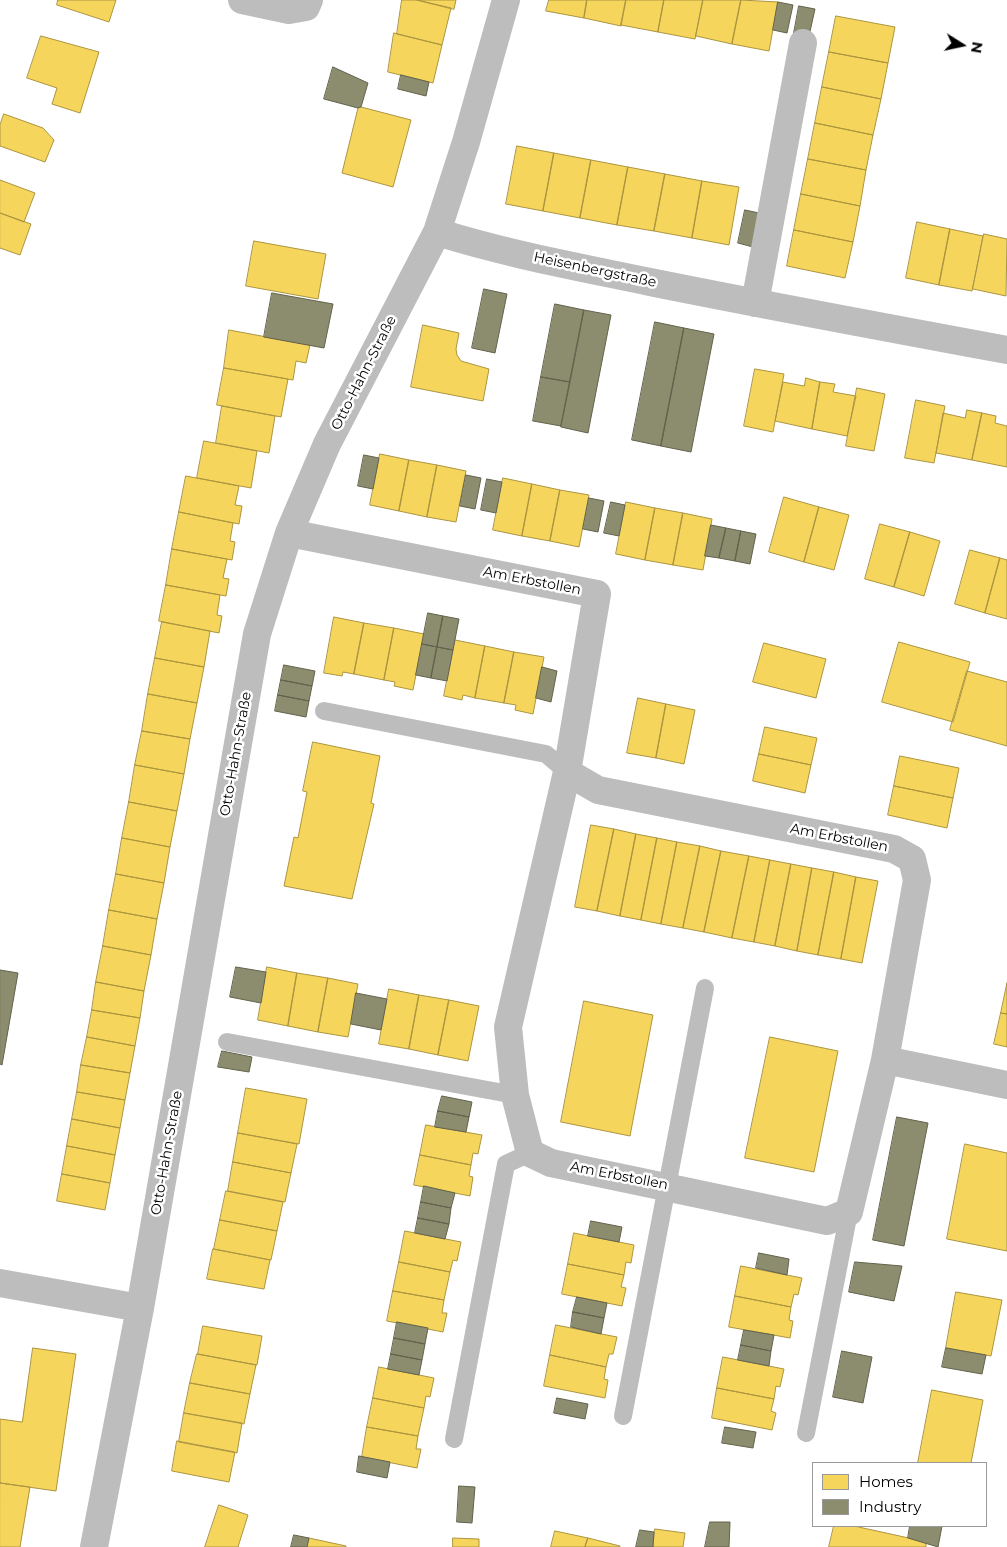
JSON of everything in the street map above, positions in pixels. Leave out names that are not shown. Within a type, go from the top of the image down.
[{"type":"street","points":[[242,0],[289,10],[306,7],[309,0]]},
{"type":"street","name":"Otto-Hahn-Straße","points":[[94,1547],[140,1308],[257,634],[289,533],[328,444],[437,232],[466,142],[506,0]]},
{"type":"street","points":[[755,303],[803,43]]},
{"type":"street","name":"Heisenbergstraße","points":[[437,232],[479,245],[530,257],[755,303],[1007,350]]},
{"type":"street","name":"Am Erbstollen","points":[[289,533],[597,594],[567,772],[508,1028],[515,1095],[530,1153],[551,1163],[668,1186],[827,1221],[849,1212],[885,1060],[917,880],[912,859],[894,849],[598,790],[567,772]]},
{"type":"street","points":[[885,1060],[1007,1085]]},
{"type":"street","points":[[0,1283],[140,1308]]},
{"type":"lane","name":"Am Erbstollen","points":[[324,711],[546,754],[567,772]]},
{"type":"lane","points":[[623,1416],[705,988]]},
{"type":"lane","points":[[227,1042],[515,1095]]},
{"type":"lane","points":[[454,1439],[506,1164],[530,1153]]},
{"type":"lane","points":[[806,1433],[849,1212]]},
{"type":"building: Homes","points":[[58,0],[116,0],[109,22],[57,5]]},
{"type":"building: Homes","points":[[402,0],[417,0],[451,8],[442,45],[397,34]]},
{"type":"building: Homes","points":[[417,0],[456,0],[454,9]]},
{"type":"building: Homes","points":[[549,0],[587,0],[584,18],[546,11]]},
{"type":"building: Homes","points":[[587,0],[626,0],[621,26],[584,18]]},
{"type":"building: Homes","points":[[626,0],[664,0],[658,32],[621,25]]},
{"type":"building: Homes","points":[[664,0],[703,0],[695,39],[658,32]]},
{"type":"building: Homes","points":[[703,0],[741,0],[732,44],[696,36]]},
{"type":"building: Homes","points":[[741,0],[778,2],[769,51],[732,44]]},
{"type":"building: Homes","points":[[836,16],[895,27],[888,63],[829,52]]},
{"type":"building: Homes","points":[[394,33],[442,45],[433,83],[388,72]]},
{"type":"building: Homes","points":[[41,36],[99,52],[80,113],[52,104],[57,88],[27,78]]},
{"type":"building: Homes","points":[[829,52],[888,63],[881,99],[822,87]]},
{"type":"building: Homes","points":[[822,87],[881,99],[873,135],[815,123]]},
{"type":"building: Homes","points":[[361,107],[411,120],[393,187],[342,173],[358,108]]},
{"type":"building: Homes","points":[[4,114],[43,128],[54,140],[45,162],[0,146],[0,125]]},
{"type":"building: Homes","points":[[815,123],[873,135],[866,170],[808,159]]},
{"type":"building: Homes","points":[[517,146],[554,153],[543,211],[506,204]]},
{"type":"building: Homes","points":[[554,153],[591,160],[580,218],[543,211]]},
{"type":"building: Homes","points":[[808,159],[866,170],[860,206],[801,194]]},
{"type":"building: Homes","points":[[591,160],[628,167],[617,225],[580,218]]},
{"type":"building: Homes","points":[[628,167],[665,174],[654,231],[617,225]]},
{"type":"building: Homes","points":[[665,174],[702,181],[692,238],[654,231]]},
{"type":"building: Homes","points":[[0,180],[35,193],[24,222],[0,213]]},
{"type":"building: Homes","points":[[702,181],[739,187],[729,245],[692,238]]},
{"type":"building: Homes","points":[[801,194],[860,206],[853,242],[794,230]]},
{"type":"building: Homes","points":[[0,213],[31,224],[20,255],[0,248]]},
{"type":"building: Homes","points":[[917,222],[950,229],[939,285],[906,278]]},
{"type":"building: Homes","points":[[950,229],[983,236],[972,291],[939,285]]},
{"type":"building: Homes","points":[[794,230],[853,242],[845,278],[787,266]]},
{"type":"building: Homes","points":[[984,234],[1007,239],[1006,296],[973,289]]},
{"type":"building: Homes","points":[[254,241],[326,254],[318,299],[246,286]]},
{"type":"building: Homes","points":[[423,325],[459,333],[456,349],[461,361],[489,369],[483,401],[411,387]]},
{"type":"building: Homes","points":[[229,330],[310,345],[306,363],[296,361],[293,380],[224,368]]},
{"type":"building: Homes","points":[[224,368],[288,379],[281,417],[217,405]]},
{"type":"building: Homes","points":[[755,369],[784,374],[773,432],[744,426]]},
{"type":"building: Homes","points":[[806,378],[820,382],[812,429],[775,421],[783,382],[804,386]]},
{"type":"building: Homes","points":[[820,382],[835,384],[833,392],[856,396],[847,436],[812,429]]},
{"type":"building: Homes","points":[[857,388],[885,394],[874,451],[846,446]]},
{"type":"building: Homes","points":[[916,400],[945,406],[934,463],[905,458]]},
{"type":"building: Homes","points":[[222,406],[275,416],[269,453],[216,443]]},
{"type":"building: Homes","points":[[967,410],[982,413],[972,460],[936,453],[943,413],[965,418]]},
{"type":"building: Homes","points":[[982,413],[996,416],[995,423],[1007,426],[1007,467],[972,460]]},
{"type":"building: Homes","points":[[204,441],[257,451],[251,488],[197,478]]},
{"type":"building: Homes","points":[[380,454],[409,460],[399,511],[370,505]]},
{"type":"building: Homes","points":[[409,460],[437,465],[427,517],[399,511]]},
{"type":"building: Homes","points":[[437,465],[466,471],[456,522],[427,517]]},
{"type":"building: Homes","points":[[186,476],[239,486],[235,505],[242,506],[239,524],[179,512]]},
{"type":"building: Homes","points":[[503,478],[532,484],[522,536],[493,530]]},
{"type":"building: Homes","points":[[532,484],[560,490],[550,541],[522,536]]},
{"type":"building: Homes","points":[[560,490],[589,495],[579,547],[550,541]]},
{"type":"building: Homes","points":[[784,497],[819,507],[804,562],[769,552]]},
{"type":"building: Homes","points":[[626,502],[655,508],[645,560],[616,554]]},
{"type":"building: Homes","points":[[819,507],[849,515],[834,570],[804,562]]},
{"type":"building: Homes","points":[[655,508],[683,513],[673,565],[645,560]]},
{"type":"building: Homes","points":[[179,512],[233,523],[230,541],[235,542],[232,560],[172,549]]},
{"type":"building: Homes","points":[[683,513],[712,519],[703,570],[673,565]]},
{"type":"building: Homes","points":[[880,524],[910,532],[894,587],[865,579]]},
{"type":"building: Homes","points":[[910,532],[940,541],[924,596],[894,587]]},
{"type":"building: Homes","points":[[172,549],[227,559],[223,578],[229,579],[226,596],[166,585]]},
{"type":"building: Homes","points":[[970,550],[1000,558],[985,613],[955,604]]},
{"type":"building: Homes","points":[[1000,558],[1007,560],[1007,619],[985,613]]},
{"type":"building: Homes","points":[[166,585],[220,595],[217,615],[222,616],[219,633],[159,621]]},
{"type":"building: Homes","points":[[334,617],[364,623],[354,674],[343,672],[342,676],[324,673]]},
{"type":"building: Homes","points":[[162,622],[210,631],[204,667],[155,658]]},
{"type":"building: Homes","points":[[364,623],[394,628],[384,680],[354,674]]},
{"type":"building: Homes","points":[[394,628],[424,634],[413,690],[394,686],[395,682],[384,680]]},
{"type":"building: Homes","points":[[455,640],[485,646],[475,698],[463,695],[462,700],[444,696]]},
{"type":"building: Homes","points":[[899,642],[970,662],[953,722],[882,702]]},
{"type":"building: Homes","points":[[764,643],[826,659],[816,698],[753,682]]},
{"type":"building: Homes","points":[[485,646],[514,652],[504,703],[475,698]]},
{"type":"building: Homes","points":[[514,652],[544,657],[533,714],[515,710],[516,705],[504,703]]},
{"type":"building: Homes","points":[[155,658],[204,667],[197,703],[148,694]]},
{"type":"building: Homes","points":[[967,671],[1007,682],[1007,746],[950,730]]},
{"type":"building: Homes","points":[[148,694],[197,703],[190,739],[142,731]]},
{"type":"building: Homes","points":[[638,698],[666,704],[656,758],[627,753]]},
{"type":"building: Homes","points":[[666,704],[695,710],[684,764],[656,758]]},
{"type":"building: Homes","points":[[765,727],[817,738],[811,765],[759,754]]},
{"type":"building: Homes","points":[[142,731],[190,739],[184,774],[135,765]]},
{"type":"building: Homes","points":[[313,742],[380,756],[371,803],[374,804],[352,899],[284,886],[294,837],[298,838],[307,792],[303,791]]},
{"type":"building: Homes","points":[[759,754],[811,765],[805,793],[753,781]]},
{"type":"building: Homes","points":[[900,756],[959,768],[953,798],[894,786]]},
{"type":"building: Homes","points":[[135,765],[184,774],[177,811],[129,802]]},
{"type":"building: Homes","points":[[894,786],[953,798],[947,828],[888,815]]},
{"type":"building: Homes","points":[[129,802],[177,811],[170,847],[122,838]]},
{"type":"building: Homes","points":[[591,825],[614,829],[597,911],[575,907]]},
{"type":"building: Homes","points":[[614,829],[636,834],[620,916],[597,911]]},
{"type":"building: Homes","points":[[636,834],[657,838],[641,920],[620,916]]},
{"type":"building: Homes","points":[[122,838],[170,847],[164,883],[116,874]]},
{"type":"building: Homes","points":[[657,838],[677,842],[661,924],[641,920]]},
{"type":"building: Homes","points":[[677,842],[700,846],[683,928],[661,924]]},
{"type":"building: Homes","points":[[700,846],[721,851],[704,932],[683,928]]},
{"type":"building: Homes","points":[[721,851],[749,856],[732,938],[704,932]]},
{"type":"building: Homes","points":[[749,856],[770,860],[754,942],[732,938]]},
{"type":"building: Homes","points":[[770,860],[791,864],[775,946],[754,942]]},
{"type":"building: Homes","points":[[791,864],[812,868],[797,951],[775,946]]},
{"type":"building: Homes","points":[[812,868],[834,872],[818,955],[797,951]]},
{"type":"building: Homes","points":[[834,872],[856,877],[841,959],[818,955]]},
{"type":"building: Homes","points":[[116,874],[164,883],[157,919],[109,910]]},
{"type":"building: Homes","points":[[856,877],[878,881],[862,963],[841,959]]},
{"type":"building: Homes","points":[[109,910],[157,919],[151,955],[103,946]]},
{"type":"building: Homes","points":[[103,946],[151,955],[144,991],[96,982]]},
{"type":"building: Homes","points":[[267,967],[297,973],[288,1026],[258,1020]]},
{"type":"building: Homes","points":[[297,973],[328,978],[318,1032],[288,1026]]},
{"type":"building: Homes","points":[[328,978],[358,984],[348,1037],[318,1032]]},
{"type":"building: Homes","points":[[96,982],[144,991],[140,1018],[92,1010]]},
{"type":"building: Homes","points":[[1007,983],[1007,1014],[1001,1013]]},
{"type":"building: Homes","points":[[389,989],[419,995],[409,1049],[379,1044]]},
{"type":"building: Homes","points":[[419,995],[449,1000],[438,1055],[409,1049]]},
{"type":"building: Homes","points":[[449,1000],[479,1006],[468,1061],[438,1055]]},
{"type":"building: Homes","points":[[584,1001],[653,1015],[630,1136],[561,1122]]},
{"type":"building: Homes","points":[[92,1010],[140,1018],[135,1046],[87,1037]]},
{"type":"building: Homes","points":[[1001,1013],[1007,1014],[1007,1047],[994,1044]]},
{"type":"building: Homes","points":[[87,1037],[135,1046],[130,1073],[81,1065]]},
{"type":"building: Homes","points":[[770,1037],[838,1051],[814,1172],[745,1158]]},
{"type":"building: Homes","points":[[81,1065],[130,1073],[125,1100],[77,1092]]},
{"type":"building: Homes","points":[[246,1088],[307,1099],[299,1144],[238,1133]]},
{"type":"building: Homes","points":[[77,1092],[125,1100],[120,1128],[72,1119]]},
{"type":"building: Homes","points":[[72,1119],[120,1128],[115,1155],[67,1146]]},
{"type":"building: Homes","points":[[426,1125],[482,1135],[478,1154],[473,1153],[471,1165],[420,1155]]},
{"type":"building: Homes","points":[[238,1133],[297,1144],[291,1173],[233,1162]]},
{"type":"building: Homes","points":[[965,1144],[1007,1153],[1007,1251],[947,1239]]},
{"type":"building: Homes","points":[[67,1146],[115,1155],[110,1183],[62,1174]]},
{"type":"building: Homes","points":[[420,1155],[471,1165],[469,1176],[473,1177],[470,1196],[414,1185]]},
{"type":"building: Homes","points":[[233,1162],[291,1173],[285,1202],[228,1191]]},
{"type":"building: Homes","points":[[62,1174],[110,1183],[105,1210],[57,1201]]},
{"type":"building: Homes","points":[[226,1191],[283,1202],[277,1231],[220,1220]]},
{"type":"building: Homes","points":[[220,1220],[277,1231],[271,1260],[214,1249]]},
{"type":"building: Homes","points":[[405,1231],[461,1242],[457,1261],[453,1260],[450,1272],[399,1262]]},
{"type":"building: Homes","points":[[574,1233],[634,1245],[631,1263],[626,1262],[624,1275],[568,1264]]},
{"type":"building: Homes","points":[[213,1249],[270,1260],[264,1289],[207,1279]]},
{"type":"building: Homes","points":[[399,1262],[450,1272],[444,1300],[393,1291]]},
{"type":"building: Homes","points":[[568,1264],[624,1275],[621,1287],[626,1288],[622,1306],[562,1294]]},
{"type":"building: Homes","points":[[741,1266],[802,1278],[798,1295],[794,1294],[791,1307],[735,1296]]},
{"type":"building: Homes","points":[[393,1291],[444,1300],[442,1313],[447,1313],[443,1332],[387,1321]]},
{"type":"building: Homes","points":[[956,1292],[1002,1300],[991,1356],[946,1348]]},
{"type":"building: Homes","points":[[735,1296],[791,1307],[789,1320],[793,1321],[790,1338],[729,1327]]},
{"type":"building: Homes","points":[[556,1325],[617,1337],[613,1354],[609,1354],[606,1367],[550,1355]]},
{"type":"building: Homes","points":[[203,1326],[262,1336],[257,1365],[198,1354]]},
{"type":"building: Homes","points":[[33,1348],[76,1354],[56,1491],[0,1483],[0,1419],[22,1422]]},
{"type":"building: Homes","points":[[197,1354],[256,1365],[250,1394],[190,1383]]},
{"type":"building: Homes","points":[[550,1355],[606,1367],[604,1379],[608,1380],[605,1398],[544,1386]]},
{"type":"building: Homes","points":[[723,1357],[784,1369],[780,1387],[776,1386],[774,1399],[717,1388]]},
{"type":"building: Homes","points":[[379,1367],[434,1378],[430,1397],[426,1396],[424,1408],[373,1398]]},
{"type":"building: Homes","points":[[190,1383],[250,1394],[244,1424],[184,1413]]},
{"type":"building: Homes","points":[[717,1388],[774,1399],[771,1411],[776,1413],[772,1430],[712,1418]]},
{"type":"building: Homes","points":[[932,1390],[983,1400],[971,1462],[918,1462]]},
{"type":"building: Homes","points":[[373,1398],[424,1408],[418,1436],[367,1427]]},
{"type":"building: Homes","points":[[184,1413],[242,1423],[237,1453],[179,1442]]},
{"type":"building: Homes","points":[[367,1427],[418,1436],[416,1449],[421,1449],[417,1468],[362,1457]]},
{"type":"building: Homes","points":[[177,1441],[235,1452],[229,1482],[172,1471]]},
{"type":"building: Homes","points":[[0,1483],[30,1487],[20,1547],[0,1547]]},
{"type":"building: Homes","points":[[219,1505],[248,1515],[238,1547],[205,1547]]},
{"type":"building: Homes","points":[[834,1527],[859,1527],[927,1542],[926,1547],[829,1547]]},
{"type":"building: Homes","points":[[655,1529],[685,1533],[683,1547],[653,1547]]},
{"type":"building: Homes","points":[[555,1531],[588,1538],[585,1547],[551,1547]]},
{"type":"building: Homes","points":[[309,1538],[346,1546],[346,1547],[307,1547]]},
{"type":"building: Homes","points":[[453,1538],[479,1539],[479,1547],[453,1547]]},
{"type":"building: Homes","points":[[588,1538],[620,1546],[620,1547],[585,1547]]},
{"type":"building: Industry","points":[[778,2],[793,5],[787,33],[773,30]]},
{"type":"building: Industry","points":[[799,6],[815,9],[809,36],[794,33]]},
{"type":"building: Industry","points":[[333,67],[368,83],[361,107],[358,108],[324,99]]},
{"type":"building: Industry","points":[[401,75],[429,82],[426,96],[398,89]]},
{"type":"building: Industry","points":[[745,210],[759,213],[753,247],[738,243]]},
{"type":"building: Industry","points":[[484,289],[507,294],[495,353],[472,348]]},
{"type":"building: Industry","points":[[272,293],[333,304],[324,348],[264,337]]},
{"type":"building: Industry","points":[[555,304],[584,310],[570,382],[541,377]]},
{"type":"building: Industry","points":[[584,310],[611,315],[588,433],[561,427]]},
{"type":"building: Industry","points":[[655,322],[684,328],[661,446],[632,440]]},
{"type":"building: Industry","points":[[684,328],[714,334],[691,452],[661,446]]},
{"type":"building: Industry","points":[[541,377],[570,382],[561,426],[533,421]]},
{"type":"building: Industry","points":[[364,455],[379,458],[373,489],[358,486]]},
{"type":"building: Industry","points":[[466,475],[481,478],[475,509],[460,506]]},
{"type":"building: Industry","points":[[487,479],[502,482],[496,513],[481,510]]},
{"type":"building: Industry","points":[[589,498],[604,501],[598,532],[583,529]]},
{"type":"building: Industry","points":[[611,502],[625,505],[619,536],[604,533]]},
{"type":"building: Industry","points":[[711,525],[726,528],[719,558],[705,556]]},
{"type":"building: Industry","points":[[726,528],[741,531],[735,561],[719,558]]},
{"type":"building: Industry","points":[[741,531],[756,534],[750,564],[735,561]]},
{"type":"building: Industry","points":[[428,613],[443,616],[437,647],[422,644]]},
{"type":"building: Industry","points":[[443,616],[459,619],[453,650],[437,647]]},
{"type":"building: Industry","points":[[422,644],[437,647],[431,678],[416,675]]},
{"type":"building: Industry","points":[[437,647],[453,650],[447,681],[431,678]]},
{"type":"building: Industry","points":[[284,665],[315,671],[312,686],[281,680]]},
{"type":"building: Industry","points":[[542,667],[557,671],[551,702],[536,698]]},
{"type":"building: Industry","points":[[281,680],[312,686],[309,701],[278,695]]},
{"type":"building: Industry","points":[[278,695],[309,701],[306,717],[275,711]]},
{"type":"building: Industry","points":[[236,967],[266,972],[261,1003],[230,997]]},
{"type":"building: Industry","points":[[0,970],[18,973],[2,1065],[0,1064]]},
{"type":"building: Industry","points":[[356,993],[387,999],[381,1030],[351,1024]]},
{"type":"building: Industry","points":[[222,1051],[252,1057],[249,1072],[218,1067]]},
{"type":"building: Industry","points":[[442,1096],[472,1102],[469,1117],[438,1111]]},
{"type":"building: Industry","points":[[438,1111],[469,1117],[466,1132],[435,1127]]},
{"type":"building: Industry","points":[[897,1117],[928,1123],[904,1246],[873,1240]]},
{"type":"building: Industry","points":[[424,1186],[455,1193],[451,1208],[421,1202]]},
{"type":"building: Industry","points":[[421,1202],[451,1208],[449,1224],[418,1218]]},
{"type":"building: Industry","points":[[418,1218],[449,1224],[445,1239],[415,1233]]},
{"type":"building: Industry","points":[[591,1221],[622,1227],[619,1242],[588,1236]]},
{"type":"building: Industry","points":[[759,1253],[789,1259],[787,1275],[756,1268]]},
{"type":"building: Industry","points":[[855,1262],[902,1266],[894,1301],[849,1292]]},
{"type":"building: Industry","points":[[577,1297],[607,1303],[604,1318],[573,1312]]},
{"type":"building: Industry","points":[[573,1312],[604,1318],[601,1334],[571,1327]]},
{"type":"building: Industry","points":[[397,1322],[428,1328],[425,1344],[394,1338]]},
{"type":"building: Industry","points":[[744,1330],[774,1335],[771,1351],[741,1345]]},
{"type":"building: Industry","points":[[394,1338],[425,1344],[422,1360],[391,1354]]},
{"type":"building: Industry","points":[[741,1345],[771,1351],[769,1366],[738,1360]]},
{"type":"building: Industry","points":[[946,1348],[986,1355],[982,1374],[942,1367]]},
{"type":"building: Industry","points":[[842,1351],[872,1357],[863,1403],[833,1397]]},
{"type":"building: Industry","points":[[391,1354],[422,1360],[419,1375],[388,1369]]},
{"type":"building: Industry","points":[[557,1398],[588,1404],[585,1419],[554,1413]]},
{"type":"building: Industry","points":[[725,1427],[756,1432],[753,1448],[722,1443]]},
{"type":"building: Industry","points":[[359,1456],[390,1462],[387,1478],[357,1472]]},
{"type":"building: Industry","points":[[459,1486],[475,1487],[472,1523],[457,1522]]},
{"type":"building: Industry","points":[[710,1522],[730,1522],[729,1547],[705,1547]]},
{"type":"building: Industry","points":[[910,1527],[942,1527],[938,1547],[908,1538]]},
{"type":"building: Industry","points":[[640,1530],[654,1532],[653,1547],[636,1547]]},
{"type":"building: Industry","points":[[294,1535],[309,1538],[307,1547],[291,1547]]}]
